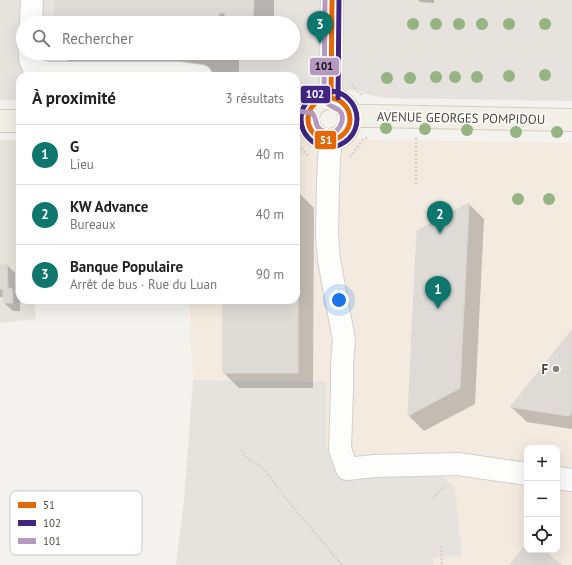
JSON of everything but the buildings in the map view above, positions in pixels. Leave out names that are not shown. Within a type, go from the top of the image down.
[{"type":"main road","points":[[323,98],[336,98],[344,104],[350,116],[350,124],[344,133],[338,138],[331,140],[320,138],[313,133],[302,118],[316,102],[323,98]]},
{"type":"main road","name":"AVENUE GEORGES POMPIDOU","points":[[350,116],[572,120]]},
{"type":"main road","points":[[0,121],[16,121]]},
{"type":"street","points":[[31,16],[32,0]]},
{"type":"street","points":[[331,98],[332,0]]},
{"type":"street","points":[[30,60],[34,69],[44,72]]},
{"type":"street","points":[[331,140],[328,172],[327,235],[329,260],[344,340],[340,449],[347,469],[375,466],[458,464],[524,474]]},
{"type":"street","points":[[560,478],[572,480]]},
{"type":"path","points":[[351,83],[361,95],[367,97]]},
{"type":"path","points":[[300,94],[312,84]]},
{"type":"path","points":[[350,157],[362,140],[373,135]]},
{"type":"path","points":[[416,136],[416,184]]},
{"type":"path","points":[[300,147],[310,158]]},
{"type":"path","points":[[241,450],[247,458],[263,468],[289,502],[342,565]]},
{"type":"path","points":[[441,546],[442,565]]},
{"type":"shaded area","points":[[0,0],[572,0],[572,101],[386,98],[365,94],[359,90],[300,93],[300,72],[16,72],[16,100],[0,100]]},
{"type":"shaded area","points":[[300,138],[572,143],[572,565],[176,565],[184,501],[193,380],[189,304],[300,304]]},
{"type":"shaded area","points":[[0,140],[16,140],[16,304],[34,304],[36,319],[0,323]]},
{"type":"shaded area","points":[[193,380],[326,382],[326,445],[341,478],[438,471],[455,488],[462,556],[433,558],[433,565],[176,565],[184,501]]},
{"type":"transit line","name":"101","points":[[300,111],[312,113],[317,126],[330,133],[338,130],[342,121],[341,112],[329,105],[324,99],[325,0]]},
{"type":"transit line","name":"51","points":[[331,98],[332,0]]},
{"type":"transit line","name":"102","points":[[338,98],[339,0]]},
{"type":"transit line","name":"102","points":[[323,91],[335,91],[349,99],[357,113],[357,119],[355,130],[349,139],[335,147],[323,147],[313,142],[306,135],[301,125],[301,113],[306,103],[313,96],[323,91]]},
{"type":"transit line","name":"51","points":[[325,98],[333,98],[341,101],[347,107],[350,119],[347,131],[341,137],[333,140],[325,140],[317,137],[311,131],[308,123],[308,115],[311,107],[317,101],[325,98]]},
{"type":"place","name":"Banque Populaire","points":[[320,44]]},
{"type":"place","name":"KW Advance","points":[[440,234]]},
{"type":"place","name":"G","points":[[438,309]]},
{"type":"place","name":"F","points":[[556,369]]}]
